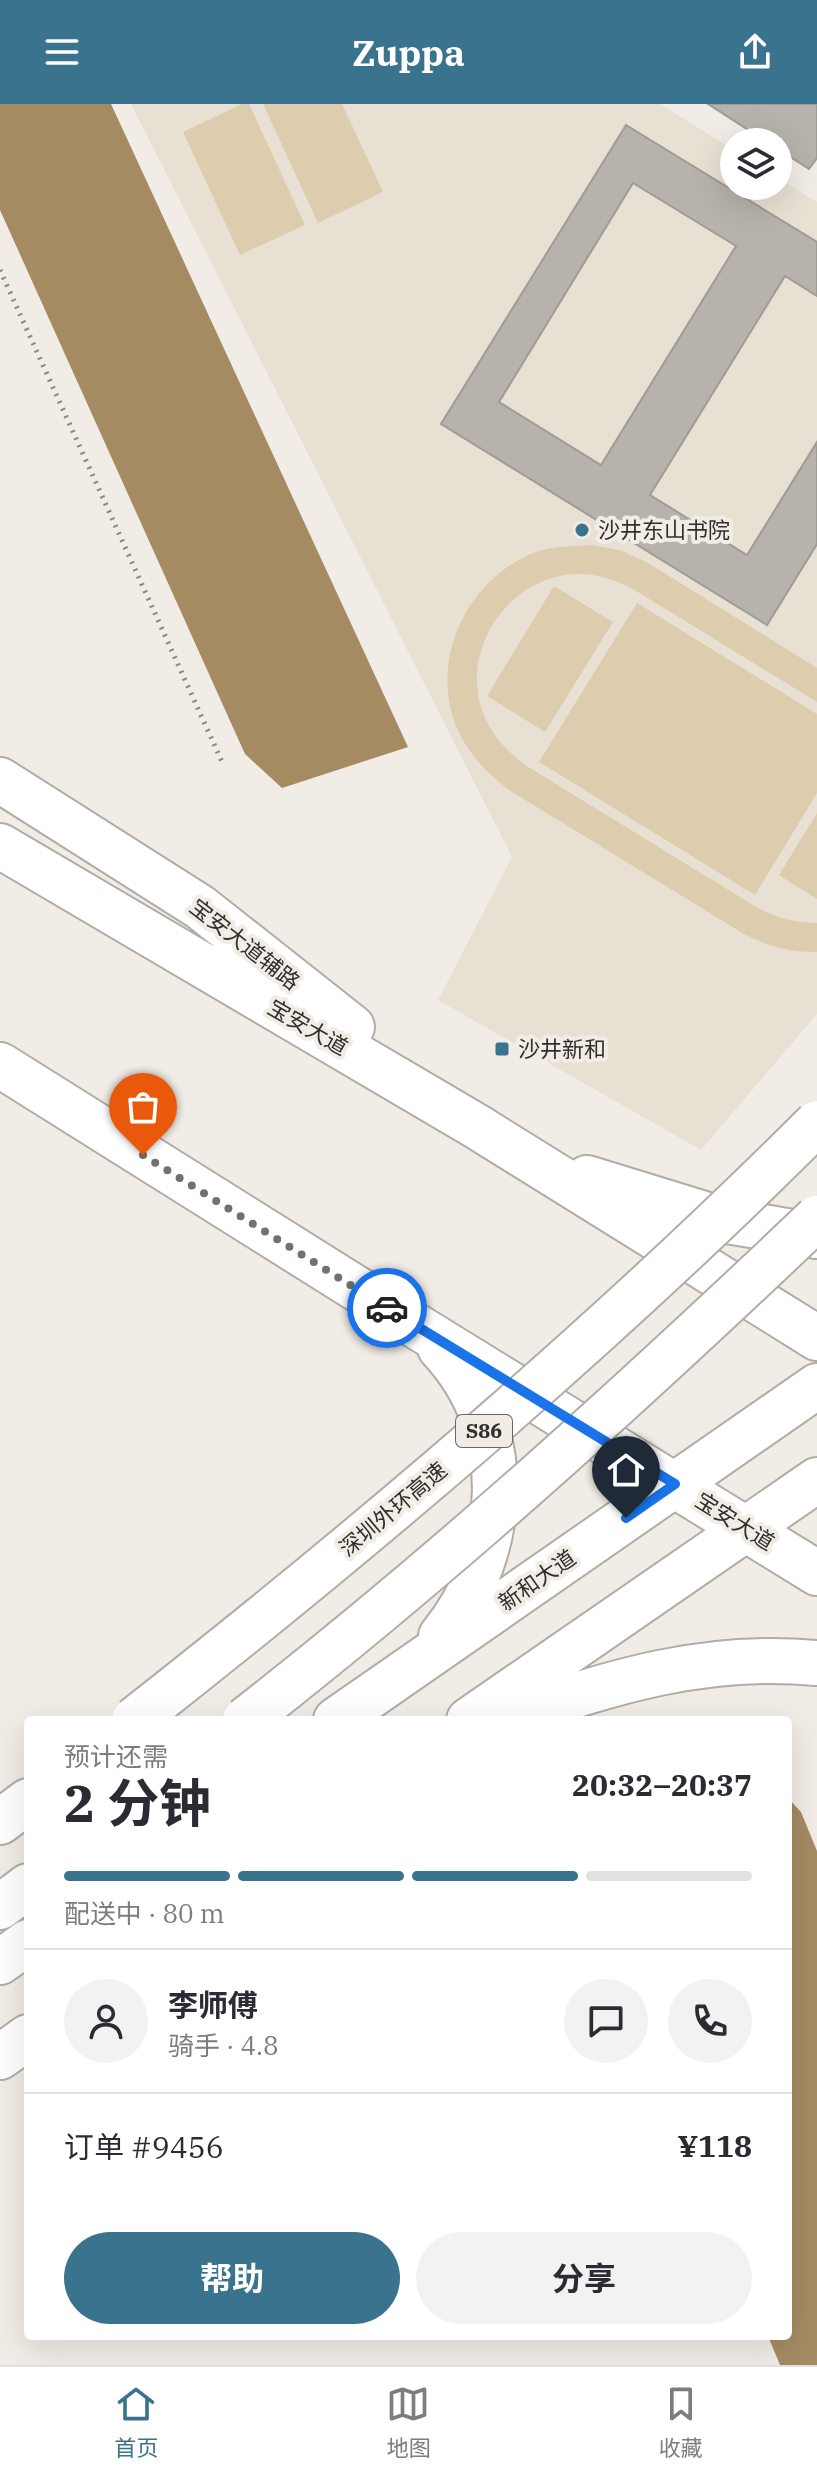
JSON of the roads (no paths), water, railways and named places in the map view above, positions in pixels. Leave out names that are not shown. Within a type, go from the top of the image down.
[{"type":"main road","name":"宝安大道辅路","points":[[0,780],[200,907],[476,1126]]},
{"type":"main road","name":"宝安大道","points":[[0,846],[476,1126],[817,1338]]},
{"type":"main road","name":"宝安大道","points":[[0,1065],[817,1573]]},
{"type":"main road","points":[[0,1083],[89,1121]]},
{"type":"main road","name":"深圳外环高速","points":[[139,1716],[362,1536],[517,1403],[817,1123]]},
{"type":"main road","points":[[532,1161],[727,1221],[817,1236]]},
{"type":"main road","points":[[250,1716],[418,1579],[562,1454],[817,1218]]},
{"type":"main road","points":[[405,1671],[434,1645],[459,1614],[477,1580],[490,1543],[495,1504],[494,1465],[485,1426],[470,1390],[448,1357],[421,1329]]},
{"type":"main road","name":"新和大道","points":[[342,1716],[817,1386]]},
{"type":"main road","points":[[475,1716],[817,1480]]},
{"type":"main road","points":[[512,1716],[653,1673],[722,1662],[817,1663]]},
{"type":"main road","points":[[0,1822],[24,1804]]},
{"type":"main road","points":[[0,1907],[24,1889]]},
{"type":"main road","points":[[0,1962],[24,1945]]},
{"type":"main road","points":[[0,2057],[24,2040]]},
{"type":"place","name":"沙井东山书院","points":[[582,530]]},
{"type":"place","name":"沙井新和","points":[[502,1049]]}]
